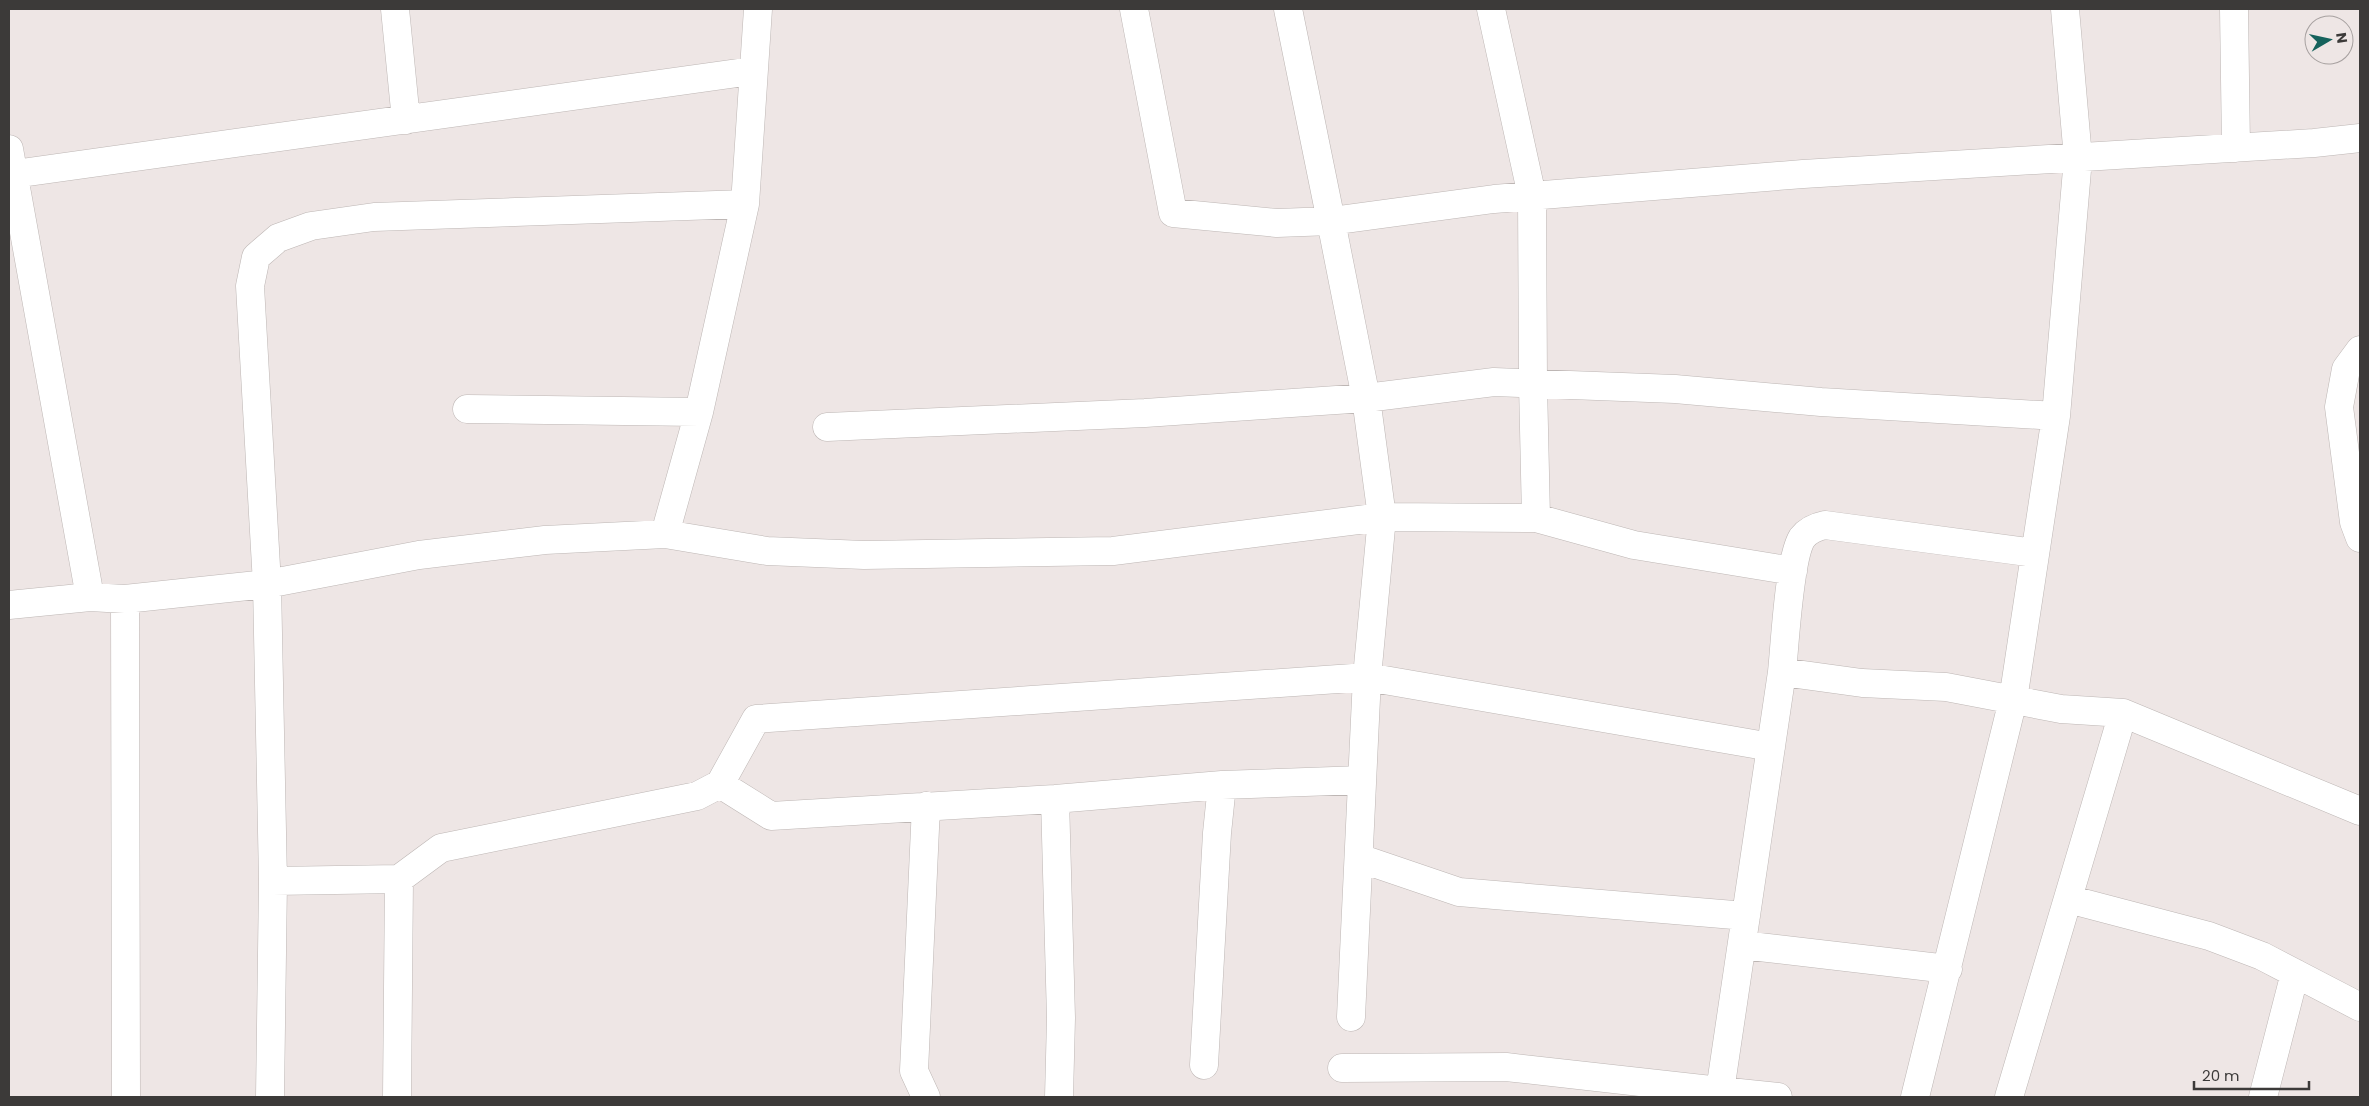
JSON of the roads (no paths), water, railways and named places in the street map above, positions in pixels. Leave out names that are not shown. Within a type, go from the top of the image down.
[{"type":"street","points":[[395,9],[406,120]]},
{"type":"street","points":[[665,534],[699,412],[745,204],[752,71],[758,9]]},
{"type":"street","points":[[1134,9],[1173,213],[1277,223],[1331,221],[1494,199],[1803,174],[2236,148],[2360,138]]},
{"type":"street","points":[[1288,9],[1366,398],[1382,517],[1367,678],[1351,1017]]},
{"type":"street","points":[[1491,9],[1532,196],[1536,518]]},
{"type":"street","points":[[1915,1097],[2013,700],[2056,416],[2078,158],[2065,9]]},
{"type":"street","points":[[2234,9],[2236,148]]},
{"type":"street","points":[[90,597],[11,161],[406,120],[752,71]]},
{"type":"street","points":[[270,1097],[273,881],[267,584],[250,286],[256,257],[278,238],[311,226],[374,218],[745,204]]},
{"type":"street","points":[[2360,350],[2346,369],[2339,407],[2354,522],[2360,538]]},
{"type":"street","points":[[827,427],[1145,413],[1366,398],[1494,382],[1675,389],[1821,402],[2056,416]]},
{"type":"street","points":[[467,410],[699,412]]},
{"type":"street","points":[[9,605],[90,597],[124,599],[267,584],[428,553],[544,540],[665,534],[767,551],[864,555],[1113,551],[1382,517],[1536,518],[1634,545],[1793,571]]},
{"type":"street","points":[[1720,1091],[1782,672],[1793,571],[1801,539],[1808,531],[1825,525],[2035,553]]},
{"type":"street","points":[[124,599],[126,1097]]},
{"type":"street","points":[[1782,672],[1862,683],[1946,687],[2061,709],[2123,713],[2360,811]]},
{"type":"street","points":[[273,881],[399,879],[441,848],[696,796],[720,784],[756,719],[1367,678],[1771,746]]},
{"type":"street","points":[[2009,1097],[2123,713]]},
{"type":"street","points":[[720,784],[771,816],[1055,799],[1222,785],[1362,780]]},
{"type":"street","points":[[1204,1065],[1217,833],[1222,785]]},
{"type":"street","points":[[1055,799],[1061,1018],[1059,1097]]},
{"type":"street","points":[[926,806],[914,1071],[926,1097]]},
{"type":"street","points":[[1358,858],[1459,892],[1746,916]]},
{"type":"street","points":[[397,1097],[399,879]]},
{"type":"street","points":[[2068,899],[2209,936],[2262,956],[2360,1007]]},
{"type":"street","points":[[1742,945],[1948,969]]},
{"type":"street","points":[[2263,1097],[2295,973]]},
{"type":"street","points":[[1342,1068],[1506,1067],[1778,1097]]}]
